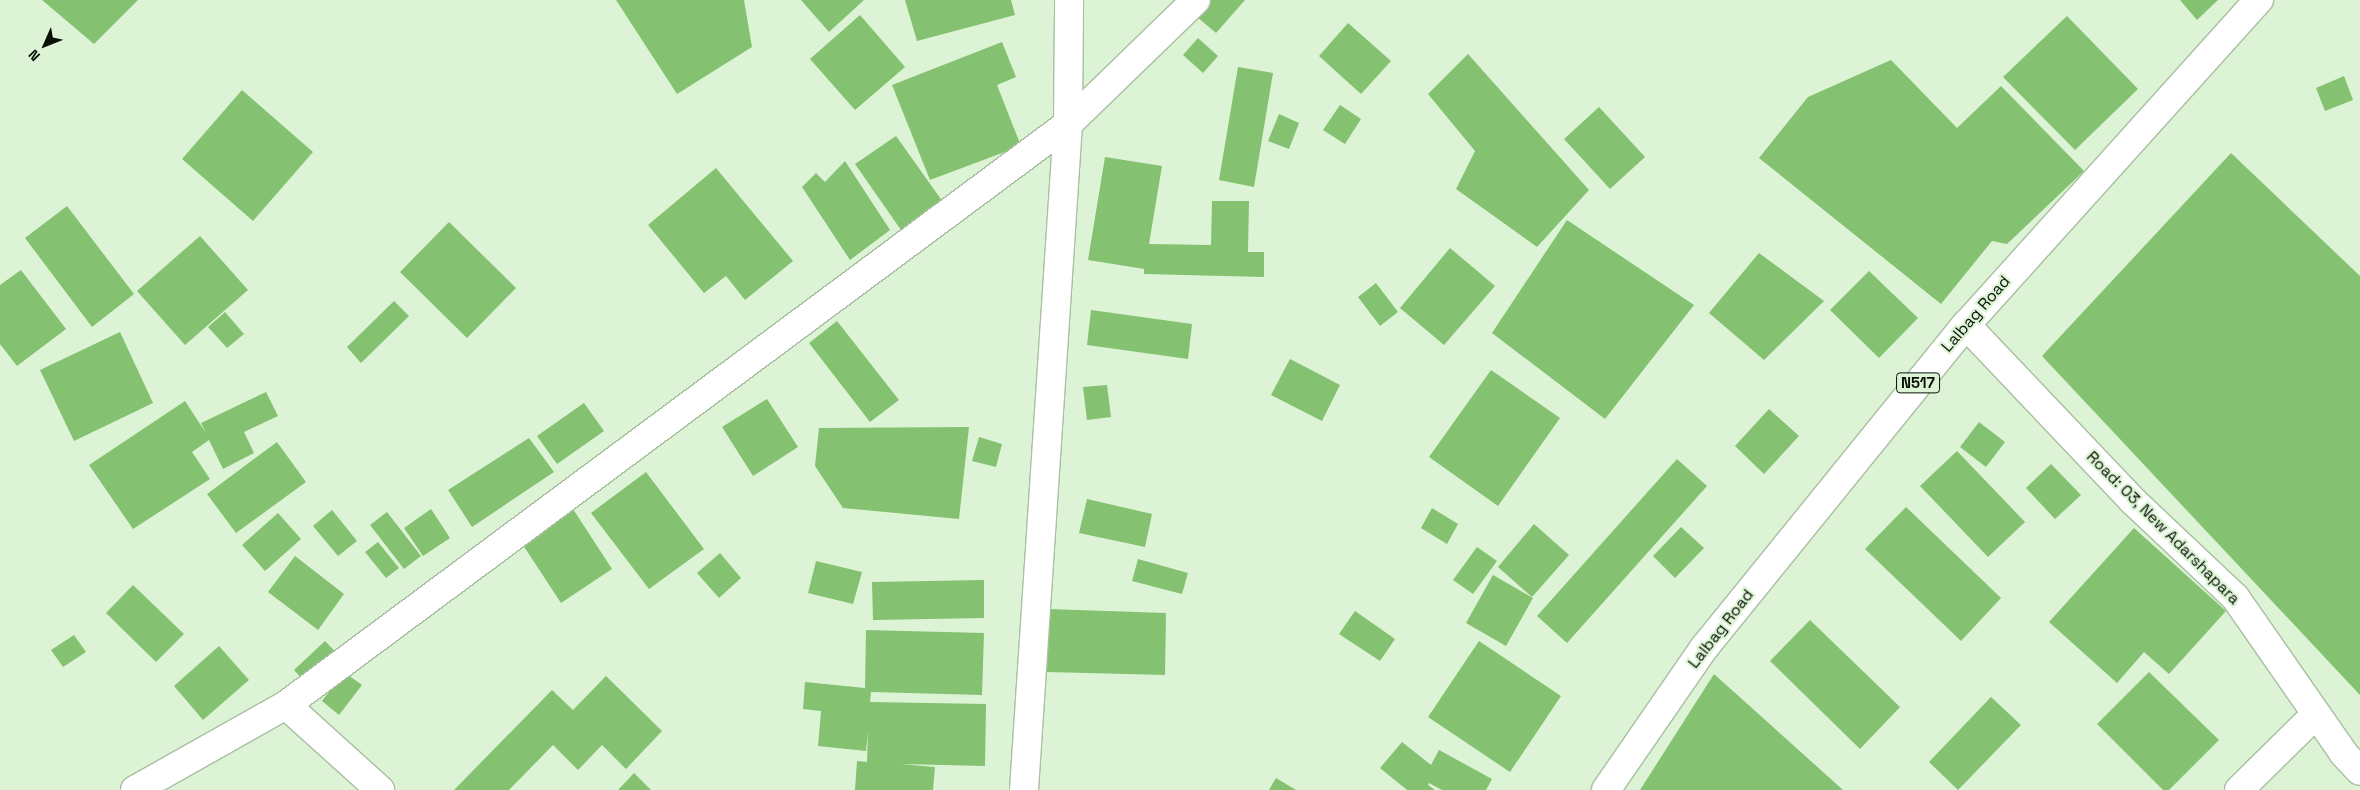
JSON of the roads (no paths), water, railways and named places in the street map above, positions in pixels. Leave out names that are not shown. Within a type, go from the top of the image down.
[{"type":"main road","points":[[1024,790],[1068,124],[1069,0]]},
{"type":"main road","points":[[135,790],[286,705],[1068,124],[1196,0]]},
{"type":"main road","name":"Lalbag Road","points":[[1606,790],[1704,648],[1966,325],[2259,0]]},
{"type":"main road","name":"Road: 03, New Adarshapara","points":[[1966,325],[2133,501],[2235,598],[2316,714],[2360,771]]},
{"type":"main road","points":[[286,705],[380,790]]},
{"type":"main road","points":[[2239,790],[2316,714]]}]
